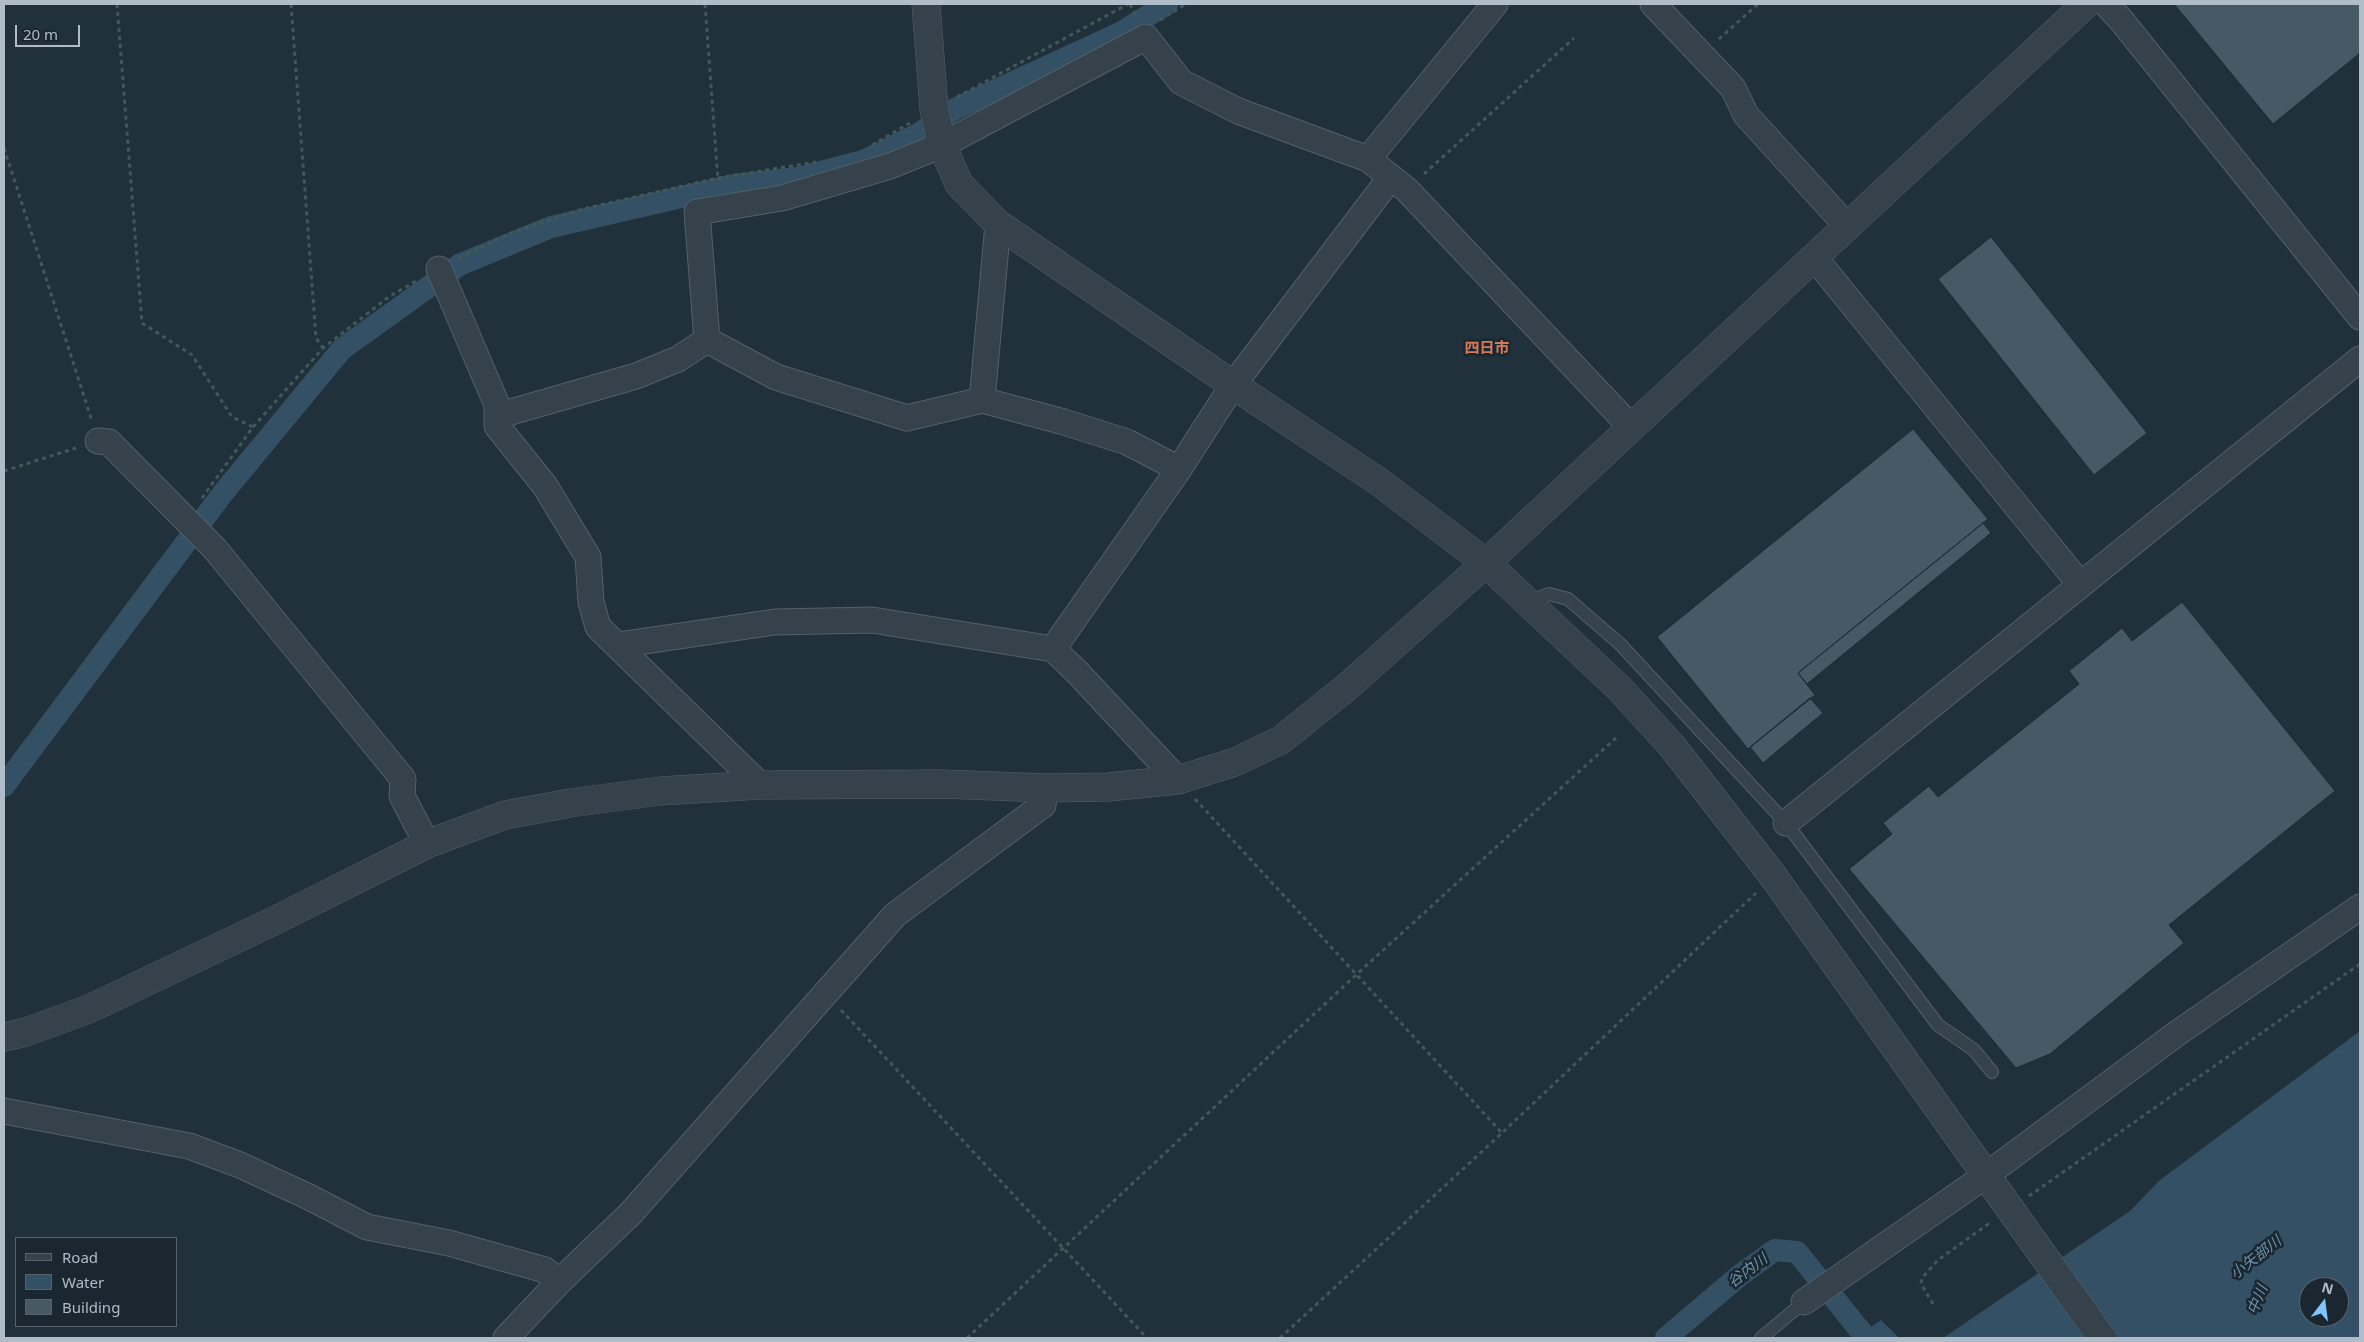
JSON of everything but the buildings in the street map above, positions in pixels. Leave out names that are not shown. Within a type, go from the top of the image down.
[{"type":"street","points":[[926,4],[938,125],[959,184],[998,224],[1233,385],[1378,481],[1486,563],[1620,689],[1665,738],[1773,876],[2102,1338]]},
{"type":"street","points":[[1368,159],[1495,4]]},
{"type":"street","points":[[1653,4],[1734,88],[1746,115],[1847,226]]},
{"type":"street","points":[[4,1037],[26,1032],[90,1009],[276,920],[427,844],[505,815],[570,803],[660,791],[760,785],[943,784],[1045,788],[1108,787],[1178,780],[1235,762],[1281,740],[1346,687],[1486,563],[2086,4]]},
{"type":"street","points":[[2106,4],[2121,20],[2360,317]]},
{"type":"street","points":[[708,340],[697,212],[782,198],[890,166],[938,125],[1146,37],[1180,82],[1238,111],[1368,159],[1399,184],[1632,428]]},
{"type":"street","points":[[1052,649],[1179,469],[1233,385],[1399,184]]},
{"type":"street","points":[[982,400],[998,224]]},
{"type":"street","points":[[1814,257],[2080,584]]},
{"type":"street","points":[[439,269],[497,405],[497,426],[545,486],[588,557],[591,602],[598,627],[760,785]]},
{"type":"street","points":[[708,340],[776,377],[908,418],[982,400],[1064,422],[1127,442],[1179,469]]},
{"type":"street","points":[[497,416],[636,376],[678,360],[708,340]]},
{"type":"street","points":[[1786,822],[2360,358]]},
{"type":"street","points":[[98,441],[109,442],[215,549],[403,778],[402,796],[427,844]]},
{"type":"street","points":[[618,645],[775,622],[872,620],[1052,649],[1078,672],[1178,780]]},
{"type":"street","points":[[506,1338],[559,1282],[631,1213],[895,915],[1043,805],[1045,788]]},
{"type":"street","points":[[1804,1302],[1989,1180],[2179,1032],[2360,907]]},
{"type":"street","points":[[4,1111],[189,1146],[240,1165],[299,1192],[367,1227],[459,1245],[545,1270],[559,1282]]},
{"type":"lane","points":[[1530,606],[1538,598],[1549,594],[1568,598],[1620,644],[1786,822],[1938,1025],[1974,1050],[1992,1072]]},
{"type":"lane","points":[[1761,1338],[1804,1302]]},
{"type":"path","points":[[117,4],[142,323],[192,355],[232,417],[253,427]]},
{"type":"path","points":[[290,4],[316,338],[323,348]]},
{"type":"path","points":[[705,4],[720,208]]},
{"type":"path","points":[[866,147],[938,125],[1128,4]]},
{"type":"path","points":[[1146,37],[1152,26],[1186,4]]},
{"type":"path","points":[[1702,55],[1758,4]]},
{"type":"path","points":[[1399,184],[1574,38]]},
{"type":"path","points":[[4,148],[98,441],[4,471]]},
{"type":"path","points":[[194,527],[253,427],[323,348],[390,296],[439,269],[514,232],[582,209],[718,178],[824,160]]},
{"type":"path","points":[[967,1338],[1357,974],[1617,737]]},
{"type":"path","points":[[1178,780],[1502,1133]]},
{"type":"path","points":[[1280,1338],[1502,1133],[1773,876]]},
{"type":"path","points":[[2028,1197],[2360,964]]},
{"type":"path","points":[[825,993],[1147,1338]]},
{"type":"path","points":[[1933,1304],[1921,1284],[1922,1278],[1938,1260],[1995,1220]]},
{"type":"water","points":[[2360,1031],[2360,1338],[1943,1338],[2130,1211],[2160,1180]]},
{"type":"water","points":[[1881,1320],[1899,1338],[1859,1338],[1875,1324]]},
{"type":"waterway","points":[[4,786],[223,493],[342,349],[459,265],[551,227],[734,185],[798,178],[863,161],[918,134],[955,109],[1120,33],[1167,4]]},
{"type":"waterway","name":"谷内川","points":[[1666,1338],[1739,1276],[1775,1250],[1797,1252],[1866,1338]]},
{"type":"district","name":"四日市","points":[[1487,349]]},
{"type":"water label","name":"小矢部川","points":[[2256,1258]]},
{"type":"water label","name":"中川","points":[[2258,1300]]}]
